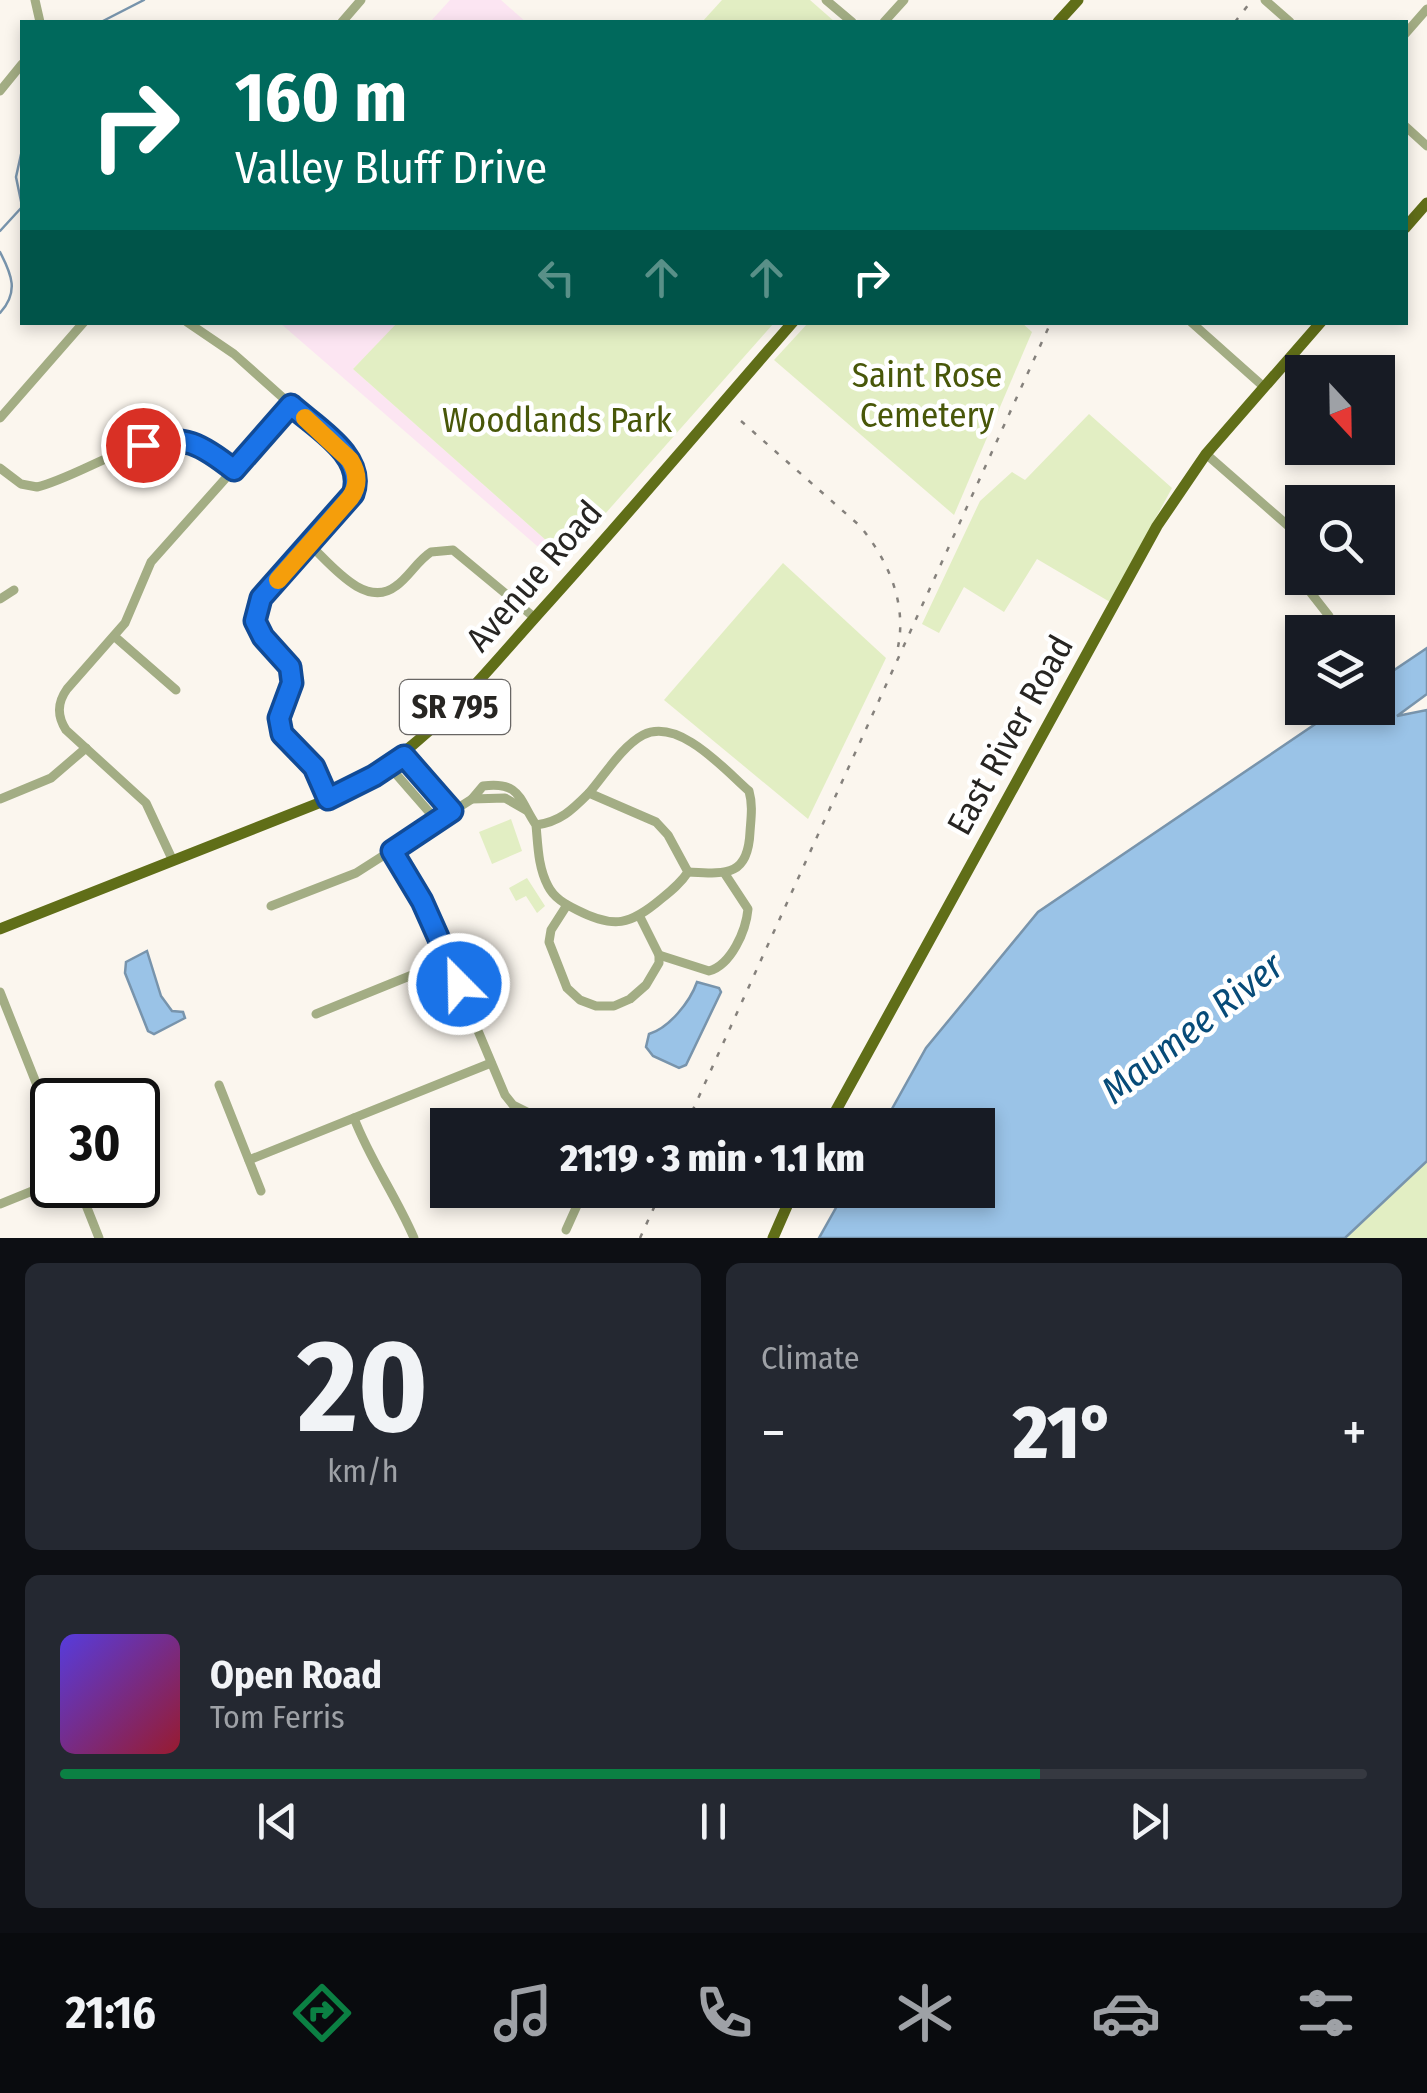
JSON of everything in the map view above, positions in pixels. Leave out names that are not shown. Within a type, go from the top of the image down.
[{"type":"main road","points":[[1060,20],[1078,0]]},
{"type":"main road","points":[[1408,225],[1427,203]]},
{"type":"main road","name":"Avenue Road","points":[[0,929],[328,799],[404,756],[447,716],[791,325]]},
{"type":"main road","name":"East River Road","points":[[837,1108],[1157,526],[1206,454],[1318,325]]},
{"type":"main road","points":[[773,1238],[786,1208]]},
{"type":"street","points":[[344,20],[361,0]]},
{"type":"street","points":[[826,0],[850,20]]},
{"type":"street","points":[[886,20],[904,0]]},
{"type":"street","points":[[1265,0],[1288,20]]},
{"type":"street","points":[[1408,31],[1427,9]]},
{"type":"street","points":[[0,92],[20,67]]},
{"type":"street","points":[[1408,129],[1427,146]]},
{"type":"street","points":[[0,418],[4,405],[81,325]]},
{"type":"street","points":[[190,325],[234,354],[346,454],[356,474],[353,494],[261,598],[255,616],[258,630],[285,658],[291,672],[292,683],[279,718],[282,734],[314,767],[328,799]]},
{"type":"street","points":[[1193,325],[1264,387]]},
{"type":"street","points":[[173,861],[146,803],[63,726],[60,702],[125,623],[151,562],[291,405]]},
{"type":"street","points":[[0,468],[21,484],[37,487],[143,445],[174,439],[205,447],[234,470]]},
{"type":"street","points":[[1206,454],[1285,522]]},
{"type":"street","points":[[309,544],[360,588],[378,593],[396,587],[431,552],[453,550],[534,618]]},
{"type":"street","points":[[0,600],[14,590]]},
{"type":"street","points":[[114,636],[176,690]]},
{"type":"street","points":[[536,825],[552,823],[570,813],[634,741],[645,734],[653,732],[694,741],[751,796],[748,854],[738,867],[725,874],[688,872]]},
{"type":"street","points":[[0,799],[51,778],[86,748]]},
{"type":"street","points":[[404,756],[452,811]]},
{"type":"street","points":[[389,766],[437,821]]},
{"type":"street","points":[[589,793],[656,822],[668,835],[688,872]]},
{"type":"street","points":[[272,906],[356,873],[472,799],[505,798],[526,810],[536,825],[544,877],[550,890],[567,905],[606,922],[640,916],[682,882],[688,872]]},
{"type":"street","points":[[392,851],[422,901],[510,1102],[521,1108]]},
{"type":"street","points":[[659,955],[709,971],[726,962],[748,909],[725,874]]},
{"type":"street","points":[[567,905],[549,942],[567,988],[580,1000],[606,1007],[630,999],[653,976],[659,955],[640,916]]},
{"type":"street","points":[[316,1014],[448,960]]},
{"type":"street","points":[[0,992],[34,1078]]},
{"type":"street","points":[[248,1160],[491,1063]]},
{"type":"street","points":[[219,1085],[261,1191]]},
{"type":"street","points":[[354,1118],[414,1238]]},
{"type":"street","points":[[0,1204],[30,1192]]},
{"type":"street","points":[[87,1208],[99,1238]]},
{"type":"street","points":[[566,1230],[576,1208]]},
{"type":"shaded area","points":[[450,0],[501,0],[524,20],[432,20]]},
{"type":"shaded area","points":[[282,325],[396,325],[353,369],[566,558],[559,565]]},
{"type":"green space","points":[[722,0],[810,0],[833,20],[704,20]]},
{"type":"green space","name":"Woodlands Park","points":[[395,325],[772,325],[566,558],[353,369]]},
{"type":"green space","name":"Saint Rose Cemetery","points":[[806,325],[1024,325],[1032,332],[954,515],[774,360]]},
{"type":"green space","points":[[1089,414],[1172,488],[1110,602],[1037,559],[1004,612],[964,587],[939,633],[922,624],[980,501],[1012,472],[1025,480]]},
{"type":"green space","points":[[783,563],[886,658],[808,819],[664,700]]},
{"type":"green space","points":[[511,819],[522,851],[492,864],[479,832]]},
{"type":"green space","points":[[527,878],[545,906],[537,913],[526,896],[516,901],[509,888]]},
{"type":"green space","points":[[1427,1161],[1427,1238],[1345,1238],[1346,1236]]},
{"type":"water","name":"Maumee River","points":[[1427,648],[1427,694],[1397,716],[1427,710],[1427,1161],[1345,1238],[819,1238],[836,1208],[995,1208],[995,1108],[892,1108],[926,1048],[1038,912],[1314,725],[1395,725],[1395,670]]},
{"type":"water","points":[[147,951],[161,996],[172,1011],[183,1012],[185,1018],[154,1034],[148,1031],[125,973],[126,962]]},
{"type":"water","points":[[697,982],[721,992],[686,1065],[679,1068],[653,1056],[646,1047],[649,1034],[678,1013]]},
{"type":"waterway","points":[[105,20],[144,0]]},
{"type":"waterway","points":[[20,159],[16,177],[20,196]]},
{"type":"waterway","points":[[0,231],[20,209]]},
{"type":"waterway","points":[[0,252],[12,283],[10,298],[0,313]]},
{"type":"railway","points":[[1237,20],[1252,0]]},
{"type":"railway","points":[[694,1108],[1050,325]]},
{"type":"railway","points":[[741,421],[870,539],[887,568],[897,598],[898,647]]},
{"type":"railway","points":[[640,1238],[654,1208]]},
{"type":"slow traffic","points":[[278,580],[350,498],[357,479],[346,454],[305,418]]},
{"type":"route","points":[[143,445],[164,439],[194,442],[234,470],[291,405],[353,464],[357,479],[353,494],[261,598],[255,621],[263,637],[290,667],[292,683],[279,718],[282,734],[314,767],[328,799],[404,756],[452,811],[392,851],[431,918],[459,984]]}]
